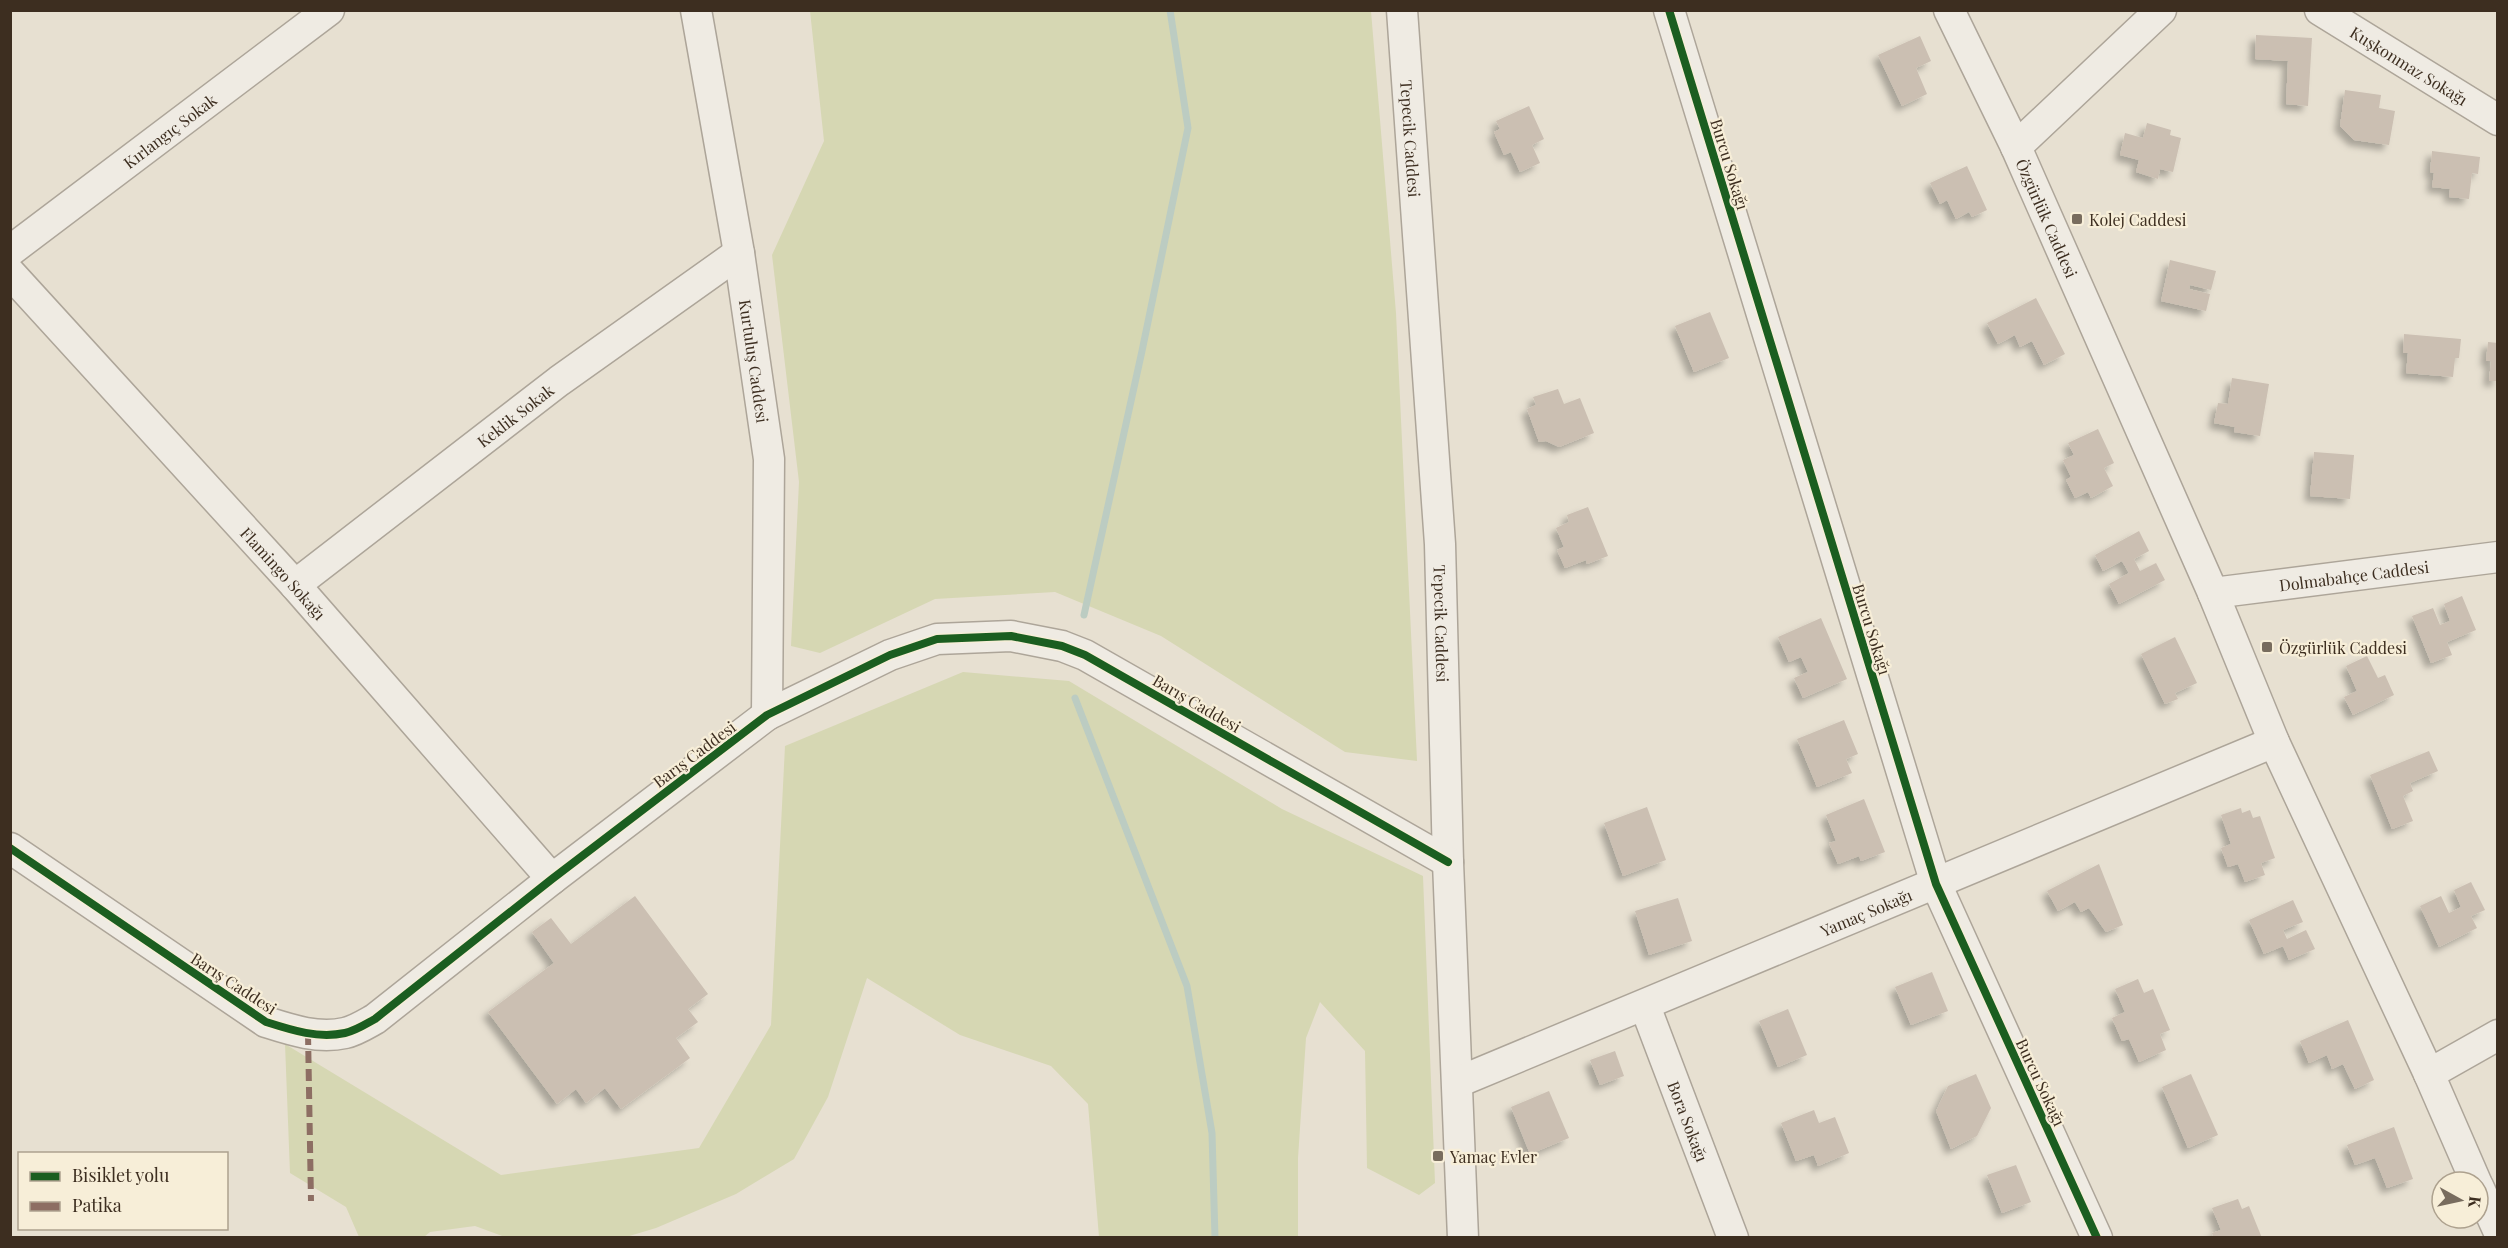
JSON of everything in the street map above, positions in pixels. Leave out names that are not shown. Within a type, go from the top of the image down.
[{"type":"street","name":"Kırlangıç Sokak","points":[[10,251],[329,10]]},
{"type":"street","name":"Kurtuluş Caddesi","points":[[696,10],[739,253],[769,459],[767,715]]},
{"type":"street","name":"Tepecik Caddesi","points":[[1402,10],[1440,544],[1448,862],[1463,1238]]},
{"type":"street","name":"Burcu Sokağı","points":[[1669,10],[1936,884],[2097,1238]]},
{"type":"street","name":"Özgürlük Caddesi","points":[[1949,10],[2016,147],[2213,593],[2274,742],[2429,1074],[2471,1170]]},
{"type":"street","points":[[2016,147],[2161,10]]},
{"type":"street","name":"Kuşkonmaz Sokağı","points":[[2320,10],[2498,120]]},
{"type":"street","name":"Keklik Sokak","points":[[296,585],[559,381],[739,253]]},
{"type":"street","name":"Flamingo Sokağı","points":[[10,273],[296,585],[552,879]]},
{"type":"street","name":"Dolmabahçe Caddesi","points":[[2213,593],[2498,557]]},
{"type":"street","name":"Barış Caddesi","points":[[10,848],[266,1022],[294,1031],[323,1035],[347,1033],[375,1019],[552,879],[767,715],[890,655],[937,639],[1011,636],[1062,646],[1085,655],[1448,862]]},
{"type":"street","name":"Yamaç Sokağı","points":[[1458,1082],[2274,742]]},
{"type":"street","name":"Bora Sokağı","points":[[1645,1006],[1733,1238]]},
{"type":"street","points":[[2429,1074],[2498,1035]]},
{"type":"street","name":"Özgürlük Caddesi","points":[[2490,1212],[2498,1230]]},
{"type":"green space","points":[[810,11],[1371,11],[1396,313],[1417,761],[1345,752],[1161,636],[1055,592],[935,599],[820,653],[791,646],[799,482],[772,255],[824,141]]},
{"type":"green space","points":[[963,672],[1069,681],[1282,809],[1423,876],[1435,1183],[1419,1195],[1367,1168],[1365,1051],[1320,1002],[1306,1038],[1298,1158],[1298,1237],[1099,1237],[1088,1104],[1051,1066],[960,1035],[867,978],[828,1097],[794,1159],[736,1194],[656,1228],[626,1237],[505,1237],[475,1226],[430,1232],[424,1237],[359,1237],[346,1207],[290,1173],[285,1044],[501,1175],[699,1148],[771,1025],[785,746]]},
{"type":"building","points":[[2256,35],[2312,38],[2308,106],[2286,104],[2288,61],[2255,59]]},
{"type":"building","points":[[1920,36],[1931,61],[1916,68],[1927,94],[1902,106],[1878,55]]},
{"type":"building","points":[[2345,90],[2381,95],[2379,108],[2395,111],[2389,145],[2354,140],[2340,126]]},
{"type":"building","points":[[1529,106],[1544,139],[1532,145],[1540,163],[1520,172],[1511,152],[1504,155],[1494,132],[1500,129],[1496,121]]},
{"type":"building","points":[[2147,123],[2171,130],[2170,135],[2181,138],[2173,172],[2160,169],[2158,179],[2136,172],[2139,160],[2120,155],[2125,133],[2143,138]]},
{"type":"building","points":[[2432,151],[2480,157],[2478,174],[2472,173],[2469,199],[2449,197],[2450,189],[2432,187],[2434,173],[2430,172]]},
{"type":"building","points":[[1967,166],[1987,210],[1972,217],[1969,212],[1956,219],[1947,200],[1940,204],[1930,183]]},
{"type":"building","points":[[2170,260],[2216,271],[2211,290],[2190,285],[2189,289],[2210,294],[2206,311],[2161,301]]},
{"type":"building","points":[[2036,298],[2065,354],[2044,365],[2032,341],[2020,347],[2015,335],[1998,344],[1987,323]]},
{"type":"building","points":[[1710,312],[1729,358],[1694,372],[1675,326]]},
{"type":"building","points":[[2404,334],[2461,339],[2459,358],[2455,358],[2453,377],[2406,373],[2408,353],[2403,353]]},
{"type":"building","points":[[2488,342],[2498,343],[2498,381],[2489,381],[2491,361],[2486,361]]},
{"type":"building","points":[[2232,378],[2269,384],[2260,436],[2234,432],[2235,427],[2214,423],[2218,403],[2228,404]]},
{"type":"building","points":[[1558,389],[1564,404],[1580,398],[1594,433],[1559,447],[1546,441],[1539,442],[1527,409],[1536,405],[1533,397]]},
{"type":"building","points":[[2098,429],[2114,463],[2104,468],[2113,486],[2091,498],[2088,492],[2075,498],[2066,480],[2071,477],[2063,460],[2074,455],[2068,443]]},
{"type":"building","points":[[2314,452],[2354,455],[2350,499],[2310,496]]},
{"type":"building","points":[[1588,507],[1608,556],[1587,564],[1586,560],[1565,568],[1557,550],[1564,547],[1556,528],[1569,522],[1567,515]]},
{"type":"building","points":[[2139,531],[2149,551],[2134,559],[2140,571],[2156,563],[2165,580],[2119,604],[2109,584],[2129,573],[2122,561],[2103,571],[2095,555]]},
{"type":"building","points":[[2462,596],[2476,630],[2447,642],[2452,655],[2431,663],[2412,616],[2433,608],[2440,625],[2450,621],[2444,604]]},
{"type":"building","points":[[1821,618],[1847,679],[1803,698],[1794,678],[1808,672],[1801,657],[1789,662],[1778,637]]},
{"type":"building","points":[[2175,637],[2197,683],[2175,693],[2178,699],[2165,704],[2141,654]]},
{"type":"building","points":[[2367,656],[2378,678],[2385,675],[2394,695],[2353,715],[2344,697],[2357,691],[2346,666]]},
{"type":"building","points":[[1844,720],[1858,754],[1846,759],[1852,773],[1817,787],[1797,739]]},
{"type":"building","points":[[2429,751],[2438,771],[2410,783],[2413,791],[2403,796],[2413,821],[2392,829],[2370,775]]},
{"type":"building","points":[[1864,799],[1885,852],[1861,861],[1859,856],[1838,864],[1829,843],[1836,841],[1826,815]]},
{"type":"building","points":[[1647,807],[1666,860],[1623,876],[1604,823]]},
{"type":"building","points":[[2241,808],[2242,813],[2250,810],[2253,818],[2260,816],[2275,858],[2261,863],[2265,875],[2245,882],[2238,864],[2228,867],[2221,848],[2231,844],[2221,815]]},
{"type":"building","points":[[2099,864],[2123,925],[2106,932],[2089,908],[2081,912],[2075,902],[2058,911],[2047,891]]},
{"type":"building","points":[[2471,882],[2485,910],[2471,916],[2477,928],[2439,947],[2420,906],[2441,896],[2449,913],[2461,907],[2454,890]]},
{"type":"building","points":[[635,896],[708,994],[688,1009],[698,1022],[676,1038],[690,1058],[621,1109],[605,1088],[586,1103],[576,1089],[557,1104],[488,1012],[554,963],[532,932],[551,918],[571,944]]},
{"type":"building","points":[[1678,898],[1692,941],[1649,955],[1635,911]]},
{"type":"building","points":[[2293,900],[2303,922],[2283,930],[2287,939],[2306,930],[2315,949],[2289,960],[2283,946],[2264,954],[2249,920]]},
{"type":"building","points":[[1932,972],[1948,1011],[1911,1025],[1895,987]]},
{"type":"building","points":[[2138,979],[2144,993],[2153,989],[2170,1030],[2160,1034],[2166,1050],[2139,1062],[2129,1039],[2122,1041],[2112,1018],[2125,1012],[2115,989]]},
{"type":"building","points":[[1788,1009],[1807,1055],[1778,1067],[1759,1021]]},
{"type":"building","points":[[2348,1020],[2374,1080],[2355,1089],[2343,1064],[2332,1069],[2327,1055],[2309,1063],[2300,1041]]},
{"type":"building","points":[[1615,1051],[1624,1076],[1600,1085],[1590,1060]]},
{"type":"building","points":[[1976,1074],[1991,1108],[1977,1136],[1951,1149],[1936,1111],[1948,1086]]},
{"type":"building","points":[[2191,1074],[2218,1135],[2188,1148],[2162,1087]]},
{"type":"building","points":[[1549,1091],[1569,1138],[1530,1154],[1511,1107]]},
{"type":"building","points":[[1814,1110],[1819,1123],[1835,1117],[1849,1153],[1818,1166],[1814,1155],[1796,1161],[1781,1123]]},
{"type":"building","points":[[2394,1127],[2413,1179],[2387,1188],[2375,1158],[2355,1165],[2347,1145]]},
{"type":"building","points":[[2016,1165],[2031,1202],[2002,1213],[1987,1175]]},
{"type":"building","points":[[2238,1199],[2242,1209],[2249,1206],[2262,1238],[2214,1238],[2212,1233],[2221,1230],[2212,1208]]},
{"type":"waterway","points":[[1084,615],[1188,128],[1170,10]]},
{"type":"waterway","points":[[1075,698],[1187,986],[1212,1133],[1215,1238]]},
{"type":"marked path","points":[[308,1033],[311,1201]]},
{"type":"cycle path","points":[[1669,10],[1936,884],[2097,1238]]},
{"type":"cycle path","points":[[10,848],[266,1022],[295,1031],[315,1034],[345,1033],[375,1019],[552,879],[767,715],[890,655],[937,639],[1011,636],[1062,646],[1085,655],[1448,862]]},
{"type":"place","name":"Kolej Caddesi","points":[[2077,219]]},
{"type":"place","name":"Özgürlük Caddesi","points":[[2267,647]]},
{"type":"place","name":"Yamaç Evler","points":[[1438,1156]]}]
